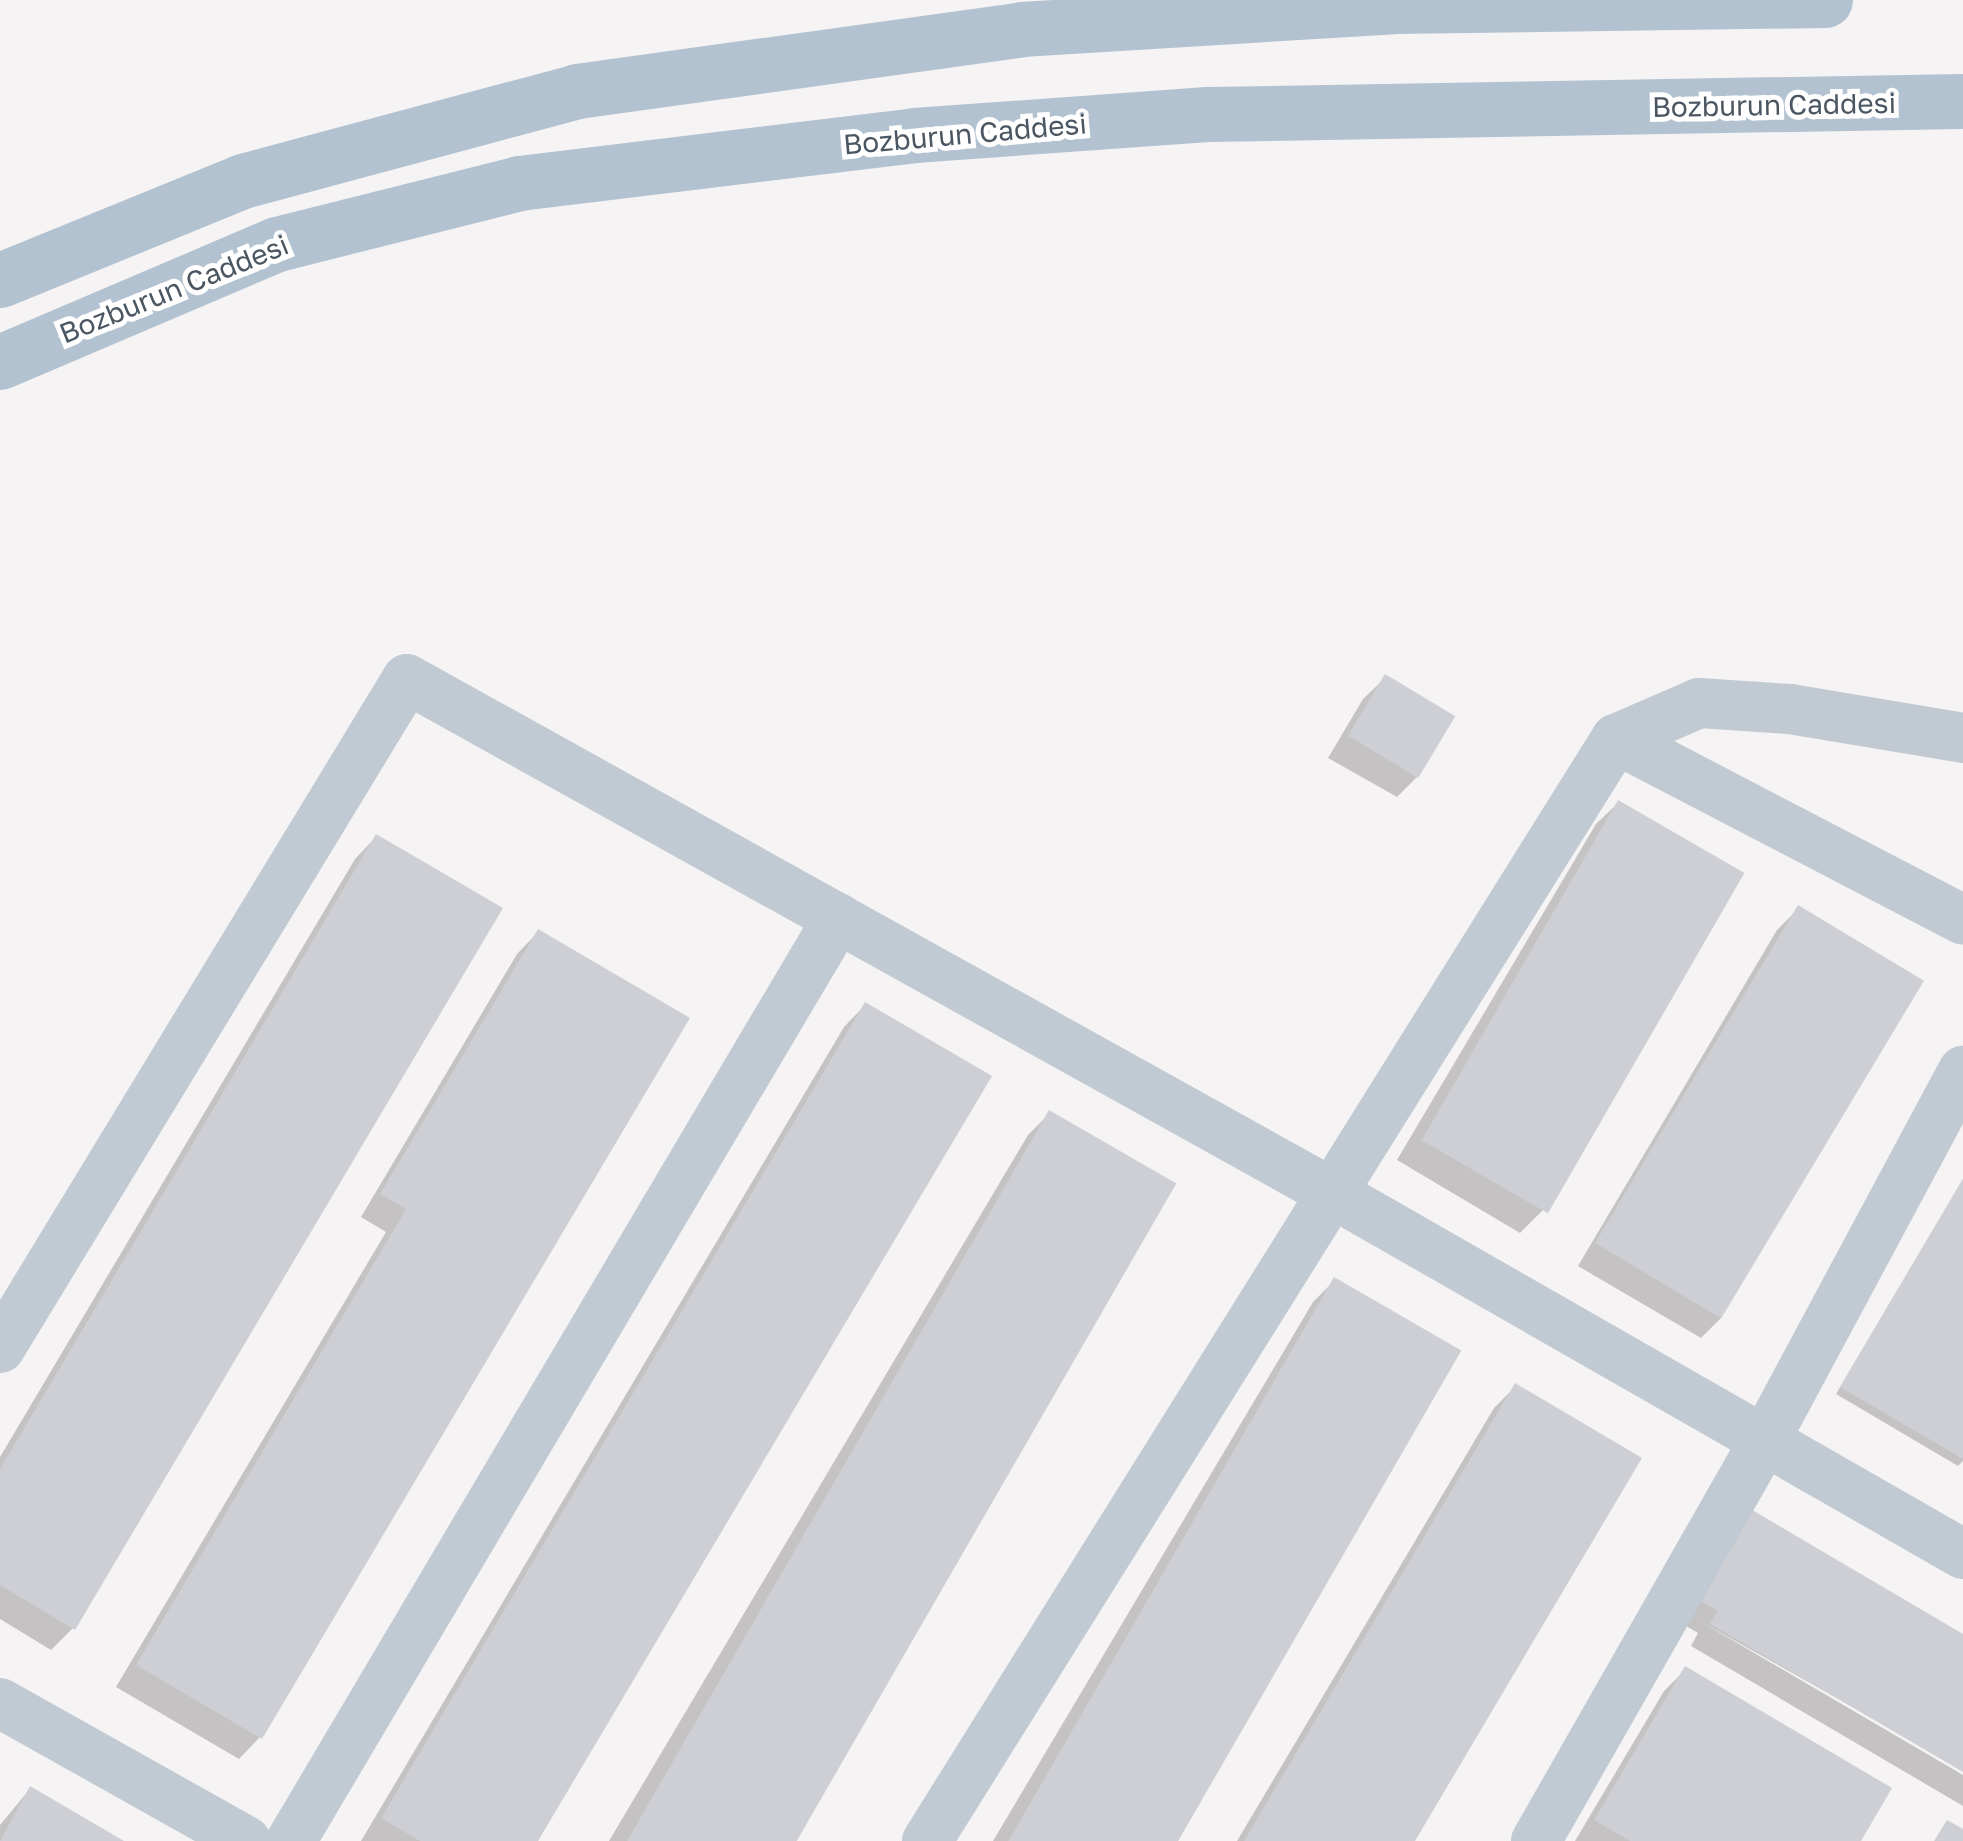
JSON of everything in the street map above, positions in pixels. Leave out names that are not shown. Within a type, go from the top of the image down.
[{"type":"main road","points":[[0,280],[242,181],[576,90],[1022,29],[1393,6],[1820,0]]},
{"type":"main road","name":"Bozburun Caddesi","points":[[0,362],[277,244],[519,183],[914,135],[1207,114],[1963,102]]},
{"type":"street","points":[[0,1348],[407,679],[1332,1193],[1963,1554]]},
{"type":"street","points":[[927,1841],[1616,739],[1699,703],[1790,709],[1963,738]]},
{"type":"street","points":[[1616,739],[1963,920]]},
{"type":"street","points":[[291,1841],[838,918]]},
{"type":"street","points":[[1536,1841],[1764,1440],[1963,1071]]},
{"type":"street","points":[[0,1703],[246,1841]]},
{"type":"building","points":[[1385,674],[1455,716],[1418,778],[1348,736]]},
{"type":"building","points":[[1618,800],[1744,873],[1548,1213],[1422,1140]]},
{"type":"building","points":[[376,834],[503,908],[75,1630],[0,1585],[0,1469]]},
{"type":"building","points":[[1798,905],[1924,981],[1721,1318],[1595,1243]]},
{"type":"building","points":[[538,929],[690,1018],[262,1739],[136,1665],[406,1209],[380,1194]]},
{"type":"building","points":[[865,1002],[992,1076],[538,1841],[420,1841],[381,1818]]},
{"type":"building","points":[[1049,1110],[1176,1184],[797,1841],[627,1841]]},
{"type":"building","points":[[1963,1179],[1963,1459],[1840,1387]]},
{"type":"building","points":[[1334,1277],[1461,1350],[1178,1841],[1008,1841]]},
{"type":"building","points":[[1515,1383],[1642,1458],[1415,1841],[1244,1841]]},
{"type":"building","points":[[1742,1504],[1963,1634],[1963,1772],[1710,1624],[1718,1611],[1689,1594]]},
{"type":"building","points":[[1685,1666],[1892,1788],[1861,1841],[1630,1841],[1594,1820]]},
{"type":"building","points":[[30,1786],[124,1841],[0,1841]]},
{"type":"building","points":[[1947,1820],[1963,1829],[1963,1841],[1934,1841]]}]
